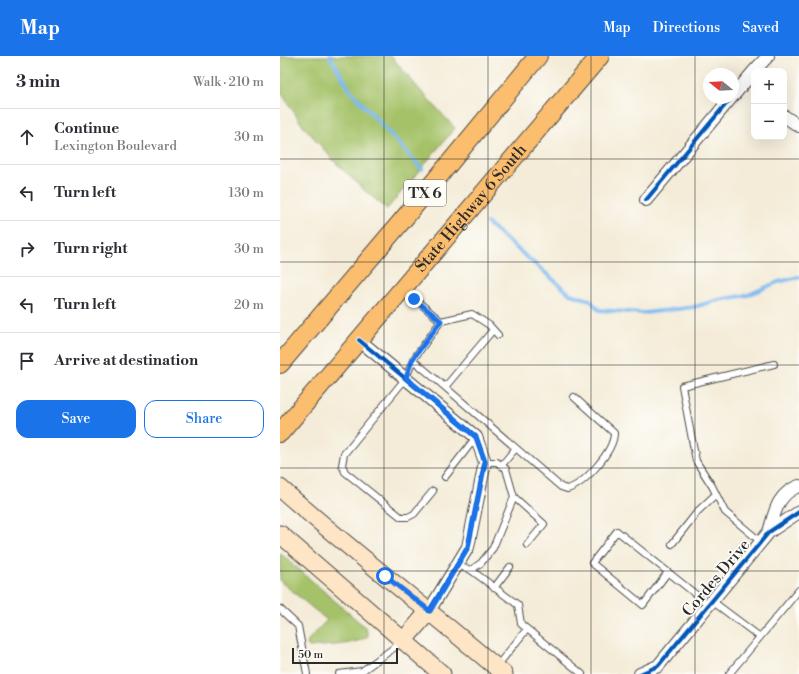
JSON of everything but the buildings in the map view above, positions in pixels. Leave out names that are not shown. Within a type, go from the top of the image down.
[{"type":"main road","name":"TX 6","points":[[280,364],[401,222],[538,56]]},
{"type":"main road","name":"State Highway 6 South","points":[[280,433],[600,56]]},
{"type":"main road","points":[[280,488],[344,543],[430,611],[500,671]]},
{"type":"main road","points":[[280,534],[442,674]]},
{"type":"main road","points":[[404,640],[430,611]]},
{"type":"street","points":[[757,68],[768,56]]},
{"type":"street","points":[[739,92],[750,85]]},
{"type":"street","points":[[646,200],[726,104]]},
{"type":"street","points":[[787,118],[799,126]]},
{"type":"street","points":[[359,340],[476,437],[485,462],[468,547],[430,611]]},
{"type":"street","name":"Cordes Drive","points":[[769,532],[778,503],[790,489],[799,486]]},
{"type":"street","name":"Cordes Drive","points":[[640,674],[657,670],[769,532],[799,512]]},
{"type":"lane","points":[[402,289],[441,321]]},
{"type":"lane","points":[[433,491],[414,514],[408,517],[401,517],[345,472],[342,465],[344,454],[406,378],[412,360],[441,321],[472,314],[498,335]]},
{"type":"lane","points":[[445,386],[493,330]]},
{"type":"lane","points":[[412,360],[445,386],[561,487],[567,489],[574,487],[588,476],[611,447],[614,438],[614,433],[574,397]]},
{"type":"lane","points":[[761,542],[725,512],[696,461],[682,386],[774,364]]},
{"type":"lane","points":[[445,477],[476,437]]},
{"type":"lane","points":[[502,466],[516,448]]},
{"type":"lane","points":[[485,462],[497,462],[506,469],[514,497],[544,524],[527,545]]},
{"type":"lane","points":[[672,544],[698,511],[716,494]]},
{"type":"lane","points":[[471,570],[481,563],[493,548],[514,497]]},
{"type":"lane","points":[[668,572],[643,606],[592,563],[617,531],[668,572],[760,637]]},
{"type":"lane","points":[[456,565],[471,570],[518,605],[521,624],[582,674]]},
{"type":"lane","points":[[494,588],[510,567]]},
{"type":"lane","points":[[733,673],[760,637],[799,590]]},
{"type":"lane","points":[[280,609],[298,626],[307,674]]},
{"type":"lane","points":[[500,671],[527,629]]},
{"type":"lane","points":[[339,674],[364,673],[404,640]]},
{"type":"green space","points":[[280,56],[391,56],[455,128],[387,209],[363,189],[334,161],[301,123],[280,91]]},
{"type":"green space","points":[[280,553],[366,628],[368,636],[356,642],[309,647],[307,645],[309,639],[327,620],[280,581]]},
{"type":"waterway","points":[[330,56],[350,90],[422,169]]},
{"type":"waterway","points":[[487,223],[570,294],[590,300],[599,310],[644,313],[694,307],[718,300],[748,295],[778,282],[799,277]]},
{"type":"cycle path","points":[[646,200],[726,104]]},
{"type":"cycle path","points":[[359,340],[476,437],[485,462],[468,547],[429,611]]},
{"type":"cycle path","points":[[640,674],[658,666],[769,532],[799,512]]},
{"type":"route","points":[[385,576],[430,611],[468,547],[485,462],[476,437],[406,378],[412,360],[441,321],[414,299]]}]
